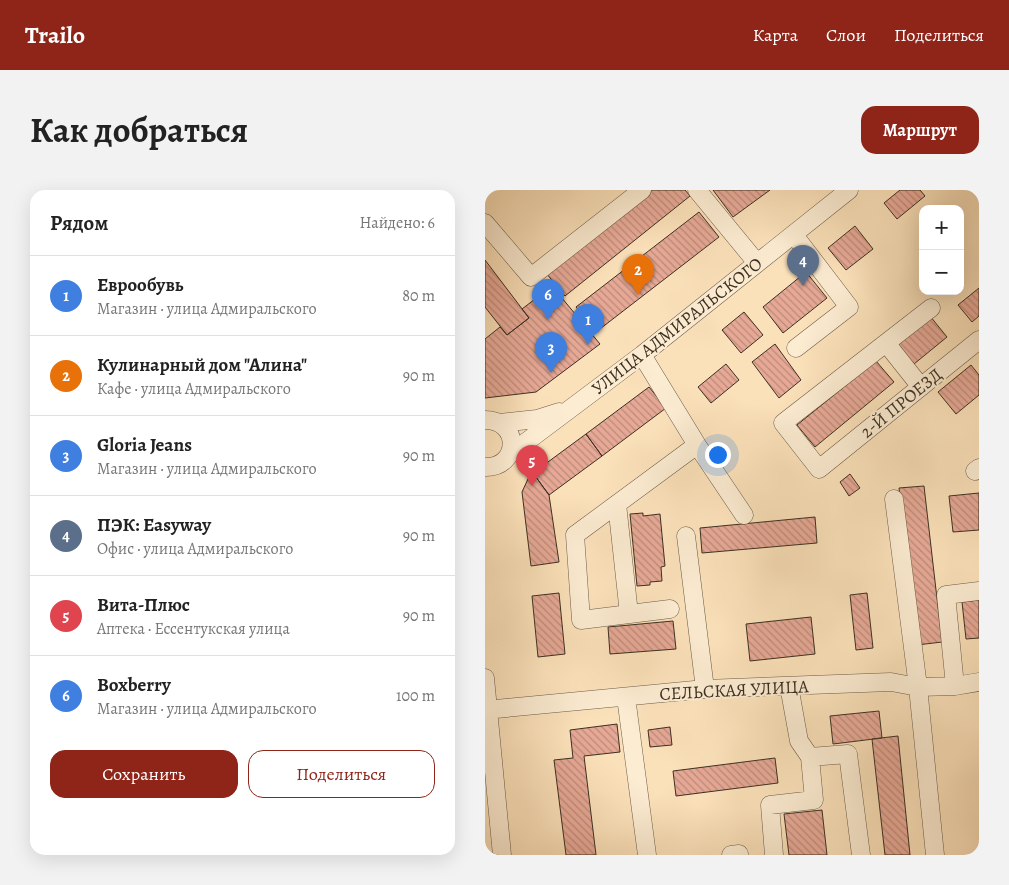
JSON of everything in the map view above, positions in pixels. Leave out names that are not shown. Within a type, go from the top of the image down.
[{"type":"street","points":[[485,223],[531,277],[641,190]]},
{"type":"street","points":[[697,190],[757,263]]},
{"type":"street","name":"УЛИЦА АДМИРАЛЬСКОГО","points":[[487,471],[499,465],[510,454],[643,355],[849,190]]},
{"type":"street","points":[[794,235],[849,307],[796,348]]},
{"type":"street","points":[[921,387],[886,343],[931,308]]},
{"type":"street","name":"2-Й ПРОЕЗД","points":[[886,343],[783,422],[819,469],[979,340]]},
{"type":"street","points":[[643,355],[697,445],[744,515]]},
{"type":"street","name":"УЛИЦА АДМИРАЛЬСКОГО","points":[[492,421],[537,419],[575,406]]},
{"type":"street","points":[[492,421],[507,428],[511,436],[510,454]]},
{"type":"street","points":[[670,609],[581,620],[575,534],[697,445]]},
{"type":"street","points":[[894,499],[918,686],[935,855]]},
{"type":"street","points":[[617,504],[629,614]]},
{"type":"street","points":[[685,536],[705,689]]},
{"type":"street","points":[[955,686],[946,594],[979,591]]},
{"type":"street","points":[[485,678],[502,855]]},
{"type":"street","name":"СЕЛЬСКАЯ УЛИЦА","points":[[487,710],[705,689],[891,682],[918,686],[955,686],[979,682]]},
{"type":"street","points":[[774,855],[770,805],[814,800],[810,757],[799,741],[789,686]]},
{"type":"street","points":[[626,697],[647,855]]},
{"type":"street","points":[[810,757],[848,754],[861,855]]},
{"type":"building","points":[[650,190],[685,190],[690,196],[565,296],[546,273]]},
{"type":"building","points":[[713,190],[770,190],[733,217]]},
{"type":"building","points":[[900,190],[920,190],[925,196],[897,219],[884,203]]},
{"type":"building","points":[[699,212],[719,237],[596,332],[576,307]]},
{"type":"building","points":[[855,226],[873,249],[846,270],[828,248]]},
{"type":"building","points":[[485,260],[529,318],[507,335],[485,307]]},
{"type":"building","points":[[806,272],[827,298],[783,333],[763,307]]},
{"type":"building","points":[[552,286],[600,344],[536,392],[485,398],[485,339],[500,327],[507,335],[529,318],[522,309]]},
{"type":"building","points":[[979,288],[979,316],[972,322],[958,305]]},
{"type":"building","points":[[744,312],[763,335],[741,353],[722,330]]},
{"type":"building","points":[[930,316],[947,337],[914,364],[897,344]]},
{"type":"building","points":[[775,344],[801,380],[779,398],[752,362]]},
{"type":"building","points":[[876,361],[894,382],[815,447],[797,425]]},
{"type":"building","points":[[726,364],[739,380],[711,403],[698,387]]},
{"type":"building","points":[[971,365],[979,375],[979,395],[956,414],[938,392]]},
{"type":"building","points":[[649,387],[666,408],[602,456],[586,434]]},
{"type":"building","points":[[586,434],[602,456],[549,495],[533,473]]},
{"type":"building","points":[[533,473],[549,495],[559,562],[531,566],[522,492]]},
{"type":"building","points":[[850,474],[860,488],[849,496],[840,482]]},
{"type":"building","points":[[924,486],[942,642],[917,645],[899,488]]},
{"type":"building","points":[[979,493],[979,530],[953,532],[949,496]]},
{"type":"building","points":[[643,513],[643,516],[660,514],[665,566],[661,567],[662,581],[650,582],[650,585],[637,586],[630,514]]},
{"type":"building","points":[[815,517],[817,543],[702,553],[700,528]]},
{"type":"building","points":[[559,593],[565,654],[538,657],[532,596]]},
{"type":"building","points":[[867,593],[873,648],[856,650],[850,595]]},
{"type":"building","points":[[979,600],[979,638],[966,639],[962,602]]},
{"type":"building","points":[[811,617],[815,654],[750,661],[746,624]]},
{"type":"building","points":[[673,621],[676,649],[610,654],[608,627]]},
{"type":"building","points":[[879,711],[882,738],[833,744],[830,716]]},
{"type":"building","points":[[617,724],[620,752],[584,756],[596,855],[566,855],[554,760],[573,758],[570,730]]},
{"type":"building","points":[[670,727],[672,745],[650,747],[648,730]]},
{"type":"building","points":[[898,736],[910,855],[885,855],[872,739]]},
{"type":"building","points":[[775,758],[778,783],[676,796],[673,771]]},
{"type":"building","points":[[822,810],[827,855],[789,855],[784,814]]},
{"type":"place","name":"ПЭК: Easyway","points":[[803,286]]},
{"type":"place","name":"Кулинарный дом \"Алина\"","points":[[638,295]]},
{"type":"place","name":"Boxberry","points":[[548,320]]},
{"type":"place","name":"Еврообувь","points":[[588,345]]},
{"type":"place","name":"Gloria Jeans","points":[[551,373]]},
{"type":"place","name":"Вита-Плюс","points":[[532,486]]}]
